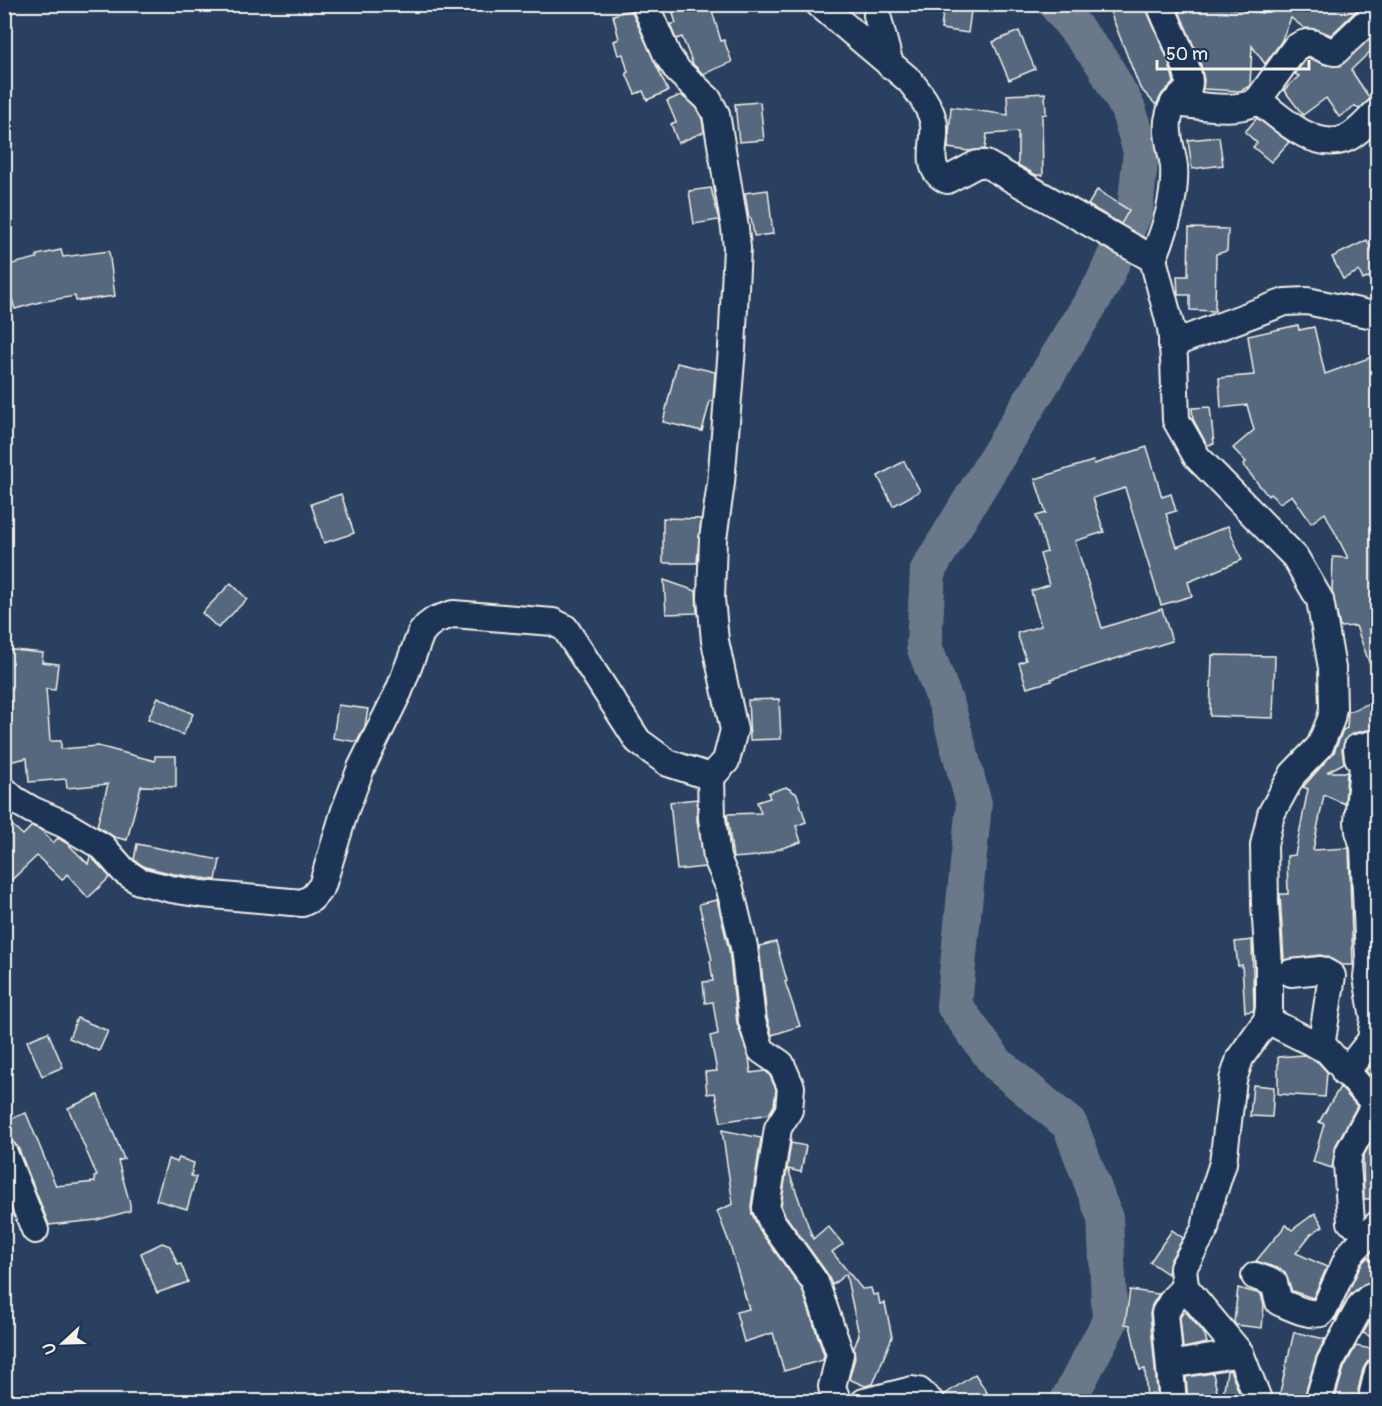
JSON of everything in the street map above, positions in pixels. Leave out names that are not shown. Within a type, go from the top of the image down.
[{"type":"street","points":[[645,4],[667,55],[678,71],[708,99],[716,114],[735,228],[732,348],[721,483],[713,539],[711,598],[715,641],[734,730],[726,760],[711,777],[712,818],[717,858],[730,889],[744,946],[752,1021],[760,1050],[781,1064],[790,1087],[789,1110],[778,1128],[766,1208],[772,1222],[815,1282],[840,1354],[832,1387],[838,1401]]},
{"type":"street","points":[[819,4],[909,80],[921,95],[934,122],[932,160],[934,167],[942,177],[947,180],[976,164],[986,164],[1147,256],[1164,298],[1172,344],[1176,420],[1197,457],[1295,557],[1320,600],[1332,668],[1331,719],[1320,746],[1293,774],[1271,814],[1264,845],[1269,966],[1267,1020],[1240,1058],[1233,1080],[1223,1162],[1210,1203],[1205,1229],[1183,1268],[1185,1287],[1240,1353],[1259,1401]]},
{"type":"street","points":[[879,4],[877,15],[890,65]]},
{"type":"street","points":[[1147,256],[1168,219],[1174,167],[1168,119],[1174,104],[1186,92],[1189,81],[1160,4]]},
{"type":"street","points":[[1174,104],[1238,107],[1252,104],[1258,100],[1295,48],[1310,42],[1327,51],[1335,52],[1377,11]]},
{"type":"street","points":[[1258,100],[1297,130],[1320,140],[1335,141],[1347,138],[1377,111]]},
{"type":"street","points":[[1172,344],[1285,302],[1307,301],[1377,316]]},
{"type":"street","points":[[4,789],[15,800],[32,810],[64,824],[103,847],[124,871],[139,880],[171,889],[202,894],[302,903],[312,898],[322,886],[345,810],[361,768],[399,692],[421,633],[435,620],[453,614],[553,622],[565,628],[638,741],[668,763],[711,777]]},
{"type":"street","points":[[1346,1073],[1371,1040],[1374,1018],[1367,977],[1373,958],[1365,847],[1358,822],[1370,766],[1358,757],[1358,748],[1377,743]]},
{"type":"street","points":[[1291,973],[1321,970],[1332,976],[1321,1047]]},
{"type":"street","points":[[1267,1020],[1326,1050],[1376,1106],[1349,1152],[1347,1164],[1351,1222]]},
{"type":"street","points":[[4,1153],[35,1230]]},
{"type":"street","points":[[1255,1276],[1274,1283],[1279,1302],[1318,1314],[1326,1306],[1348,1255],[1377,1224]]},
{"type":"street","points":[[1173,1401],[1165,1313],[1174,1298],[1185,1287]]},
{"type":"street","points":[[1318,1401],[1330,1362],[1361,1305],[1377,1295]]},
{"type":"street","points":[[1170,1365],[1240,1353]]},
{"type":"street","points":[[1376,1400],[1373,1393],[1377,1372]]},
{"type":"street","points":[[864,1401],[912,1390],[919,1391],[931,1401]]},
{"type":"building","points":[[670,4],[710,4],[721,41],[724,40],[732,62],[703,74],[693,64],[682,37],[676,39],[670,25],[676,23]]},
{"type":"building","points":[[944,4],[972,4],[968,33],[941,29]]},
{"type":"building","points":[[1107,4],[1144,4],[1168,60],[1174,82],[1162,94],[1156,105],[1140,88]]},
{"type":"building","points":[[1176,4],[1207,4],[1262,13],[1266,4],[1363,4],[1331,35],[1316,29],[1304,28],[1291,18],[1281,42],[1265,64],[1252,46],[1250,86],[1240,91],[1203,89],[1204,80],[1200,61]]},
{"type":"building","points":[[631,10],[668,91],[647,100],[643,91],[635,94],[626,73],[628,72],[623,54],[618,55],[614,41],[619,39],[613,15]]},
{"type":"building","points":[[1019,31],[1035,69],[1009,80],[993,42]]},
{"type":"building","points":[[1377,32],[1377,45],[1351,70],[1370,99],[1359,109],[1355,106],[1339,117],[1326,98],[1303,115],[1284,90],[1299,76],[1295,74],[1305,60],[1309,58],[1326,65],[1340,66]]},
{"type":"building","points":[[1045,93],[1046,114],[1042,115],[1043,175],[1036,175],[1018,165],[1018,132],[987,134],[985,149],[969,151],[948,148],[951,107],[1008,115],[1007,95]]},
{"type":"building","points":[[681,95],[696,108],[702,119],[704,132],[678,143],[671,124],[676,122],[667,101]]},
{"type":"building","points":[[760,102],[764,140],[739,142],[735,104]]},
{"type":"building","points":[[1257,118],[1289,142],[1271,162],[1253,147],[1257,143],[1245,132]]},
{"type":"building","points":[[1219,137],[1223,165],[1192,169],[1188,140]]},
{"type":"building","points":[[711,188],[719,220],[694,224],[689,191]]},
{"type":"building","points":[[768,190],[773,234],[754,236],[745,193]]},
{"type":"building","points":[[1097,190],[1129,210],[1121,224],[1088,205]]},
{"type":"building","points":[[1189,228],[1228,229],[1227,251],[1216,254],[1215,311],[1190,310],[1190,295],[1178,295],[1177,276],[1188,276]]},
{"type":"building","points":[[1367,240],[1377,261],[1377,273],[1363,280],[1359,271],[1343,279],[1332,257]]},
{"type":"building","points":[[61,250],[63,257],[109,251],[115,296],[76,301],[75,296],[15,309],[12,299],[4,301],[4,266]]},
{"type":"building","points":[[1298,325],[1299,330],[1314,327],[1325,374],[1377,355],[1377,678],[1375,679],[1356,626],[1340,627],[1332,591],[1333,557],[1348,558],[1325,513],[1311,523],[1292,495],[1280,503],[1270,494],[1268,496],[1243,465],[1246,462],[1233,448],[1254,430],[1247,405],[1221,408],[1219,378],[1254,375],[1248,336]]},
{"type":"building","points":[[677,363],[715,372],[713,401],[710,401],[702,431],[663,422]]},
{"type":"building","points":[[1210,407],[1214,444],[1207,445],[1193,419],[1192,408]]},
{"type":"building","points":[[1147,447],[1162,497],[1171,494],[1176,511],[1166,514],[1177,547],[1228,526],[1242,560],[1188,582],[1192,596],[1161,605],[1125,488],[1093,498],[1104,532],[1075,541],[1102,628],[1162,609],[1172,641],[1027,688],[1019,663],[1026,660],[1017,633],[1041,626],[1031,591],[1049,585],[1040,554],[1047,552],[1036,516],[1046,513],[1035,479]]},
{"type":"building","points":[[904,461],[920,491],[893,506],[878,476]]},
{"type":"building","points":[[341,494],[354,533],[324,543],[311,504]]},
{"type":"building","points":[[663,518],[701,519],[697,563],[663,563]]},
{"type":"building","points":[[664,580],[696,591],[697,613],[666,614]]},
{"type":"building","points":[[231,583],[247,599],[218,628],[202,613]]},
{"type":"building","points":[[4,649],[43,653],[42,662],[58,664],[55,690],[46,689],[50,741],[61,741],[61,749],[98,746],[155,761],[155,756],[176,756],[176,787],[141,786],[127,840],[114,837],[97,826],[108,784],[67,788],[66,779],[29,782],[27,758],[4,763]]},
{"type":"building","points":[[1212,655],[1275,656],[1273,718],[1210,716]]},
{"type":"building","points":[[158,697],[193,714],[183,735],[148,719]]},
{"type":"building","points":[[779,699],[781,739],[750,740],[748,700]]},
{"type":"building","points":[[1377,700],[1377,728],[1354,733],[1347,737],[1342,749],[1344,763],[1327,772],[1347,772],[1345,804],[1324,795],[1313,850],[1349,848],[1353,965],[1341,965],[1320,955],[1284,960],[1280,894],[1288,894],[1287,856],[1295,855],[1308,789],[1303,787],[1334,752],[1343,730],[1347,728],[1348,712]]},
{"type":"building","points":[[338,705],[368,709],[365,726],[357,742],[333,738]]},
{"type":"building","points":[[1377,781],[1377,840],[1373,822]]},
{"type":"building","points":[[786,787],[797,794],[806,822],[796,826],[801,842],[757,856],[733,858],[727,814],[761,813],[757,802],[770,798],[768,793]]},
{"type":"building","points":[[697,799],[697,820],[705,867],[677,870],[670,802]]},
{"type":"building","points":[[4,818],[23,835],[32,826],[41,830],[53,843],[58,838],[68,844],[88,864],[90,857],[93,859],[110,877],[88,898],[67,874],[62,880],[37,856],[4,887]]},
{"type":"building","points":[[137,844],[220,860],[216,880],[145,867],[134,860]]},
{"type":"building","points":[[717,900],[729,950],[737,1023],[749,1057],[751,1073],[765,1071],[769,1074],[776,1089],[774,1105],[769,1114],[721,1122],[715,1093],[707,1094],[705,1072],[717,1071],[710,1036],[718,1034],[713,1002],[705,1003],[703,982],[713,981],[710,961],[712,960],[699,904]]},
{"type":"building","points":[[1252,940],[1254,1007],[1253,1011],[1245,1012],[1242,965],[1238,966],[1235,942]]},
{"type":"building","points":[[776,942],[787,981],[785,982],[800,1026],[772,1035],[767,1018],[759,946]]},
{"type":"building","points":[[77,1018],[108,1031],[99,1051],[69,1038]]},
{"type":"building","points":[[48,1032],[63,1067],[42,1076],[27,1041]]},
{"type":"building","points":[[1304,1055],[1318,1062],[1327,1072],[1325,1097],[1278,1094],[1278,1057]]},
{"type":"building","points":[[1377,1057],[1377,1084],[1366,1071]]},
{"type":"building","points":[[1253,1085],[1274,1087],[1272,1117],[1250,1116]]},
{"type":"building","points":[[1340,1087],[1357,1106],[1336,1145],[1332,1168],[1313,1162],[1324,1124],[1319,1122]]},
{"type":"building","points":[[98,1095],[124,1159],[118,1161],[130,1211],[97,1220],[49,1225],[18,1147],[9,1140],[4,1121],[26,1113],[56,1186],[95,1182],[94,1177],[97,1176],[68,1108]]},
{"type":"building","points":[[722,1130],[761,1138],[751,1206],[752,1214],[760,1231],[802,1289],[824,1355],[823,1360],[784,1371],[773,1333],[744,1342],[736,1312],[749,1309],[717,1211],[733,1204]]},
{"type":"building","points":[[1377,1131],[1377,1199],[1364,1199],[1363,1157]]},
{"type":"building","points":[[791,1143],[806,1146],[801,1172],[788,1169],[813,1239],[828,1226],[843,1244],[832,1252],[862,1289],[871,1288],[873,1295],[878,1294],[880,1304],[885,1303],[892,1337],[873,1384],[865,1386],[849,1379],[855,1358],[854,1348],[859,1335],[846,1274],[832,1285],[827,1273],[781,1206]]},
{"type":"building","points":[[179,1158],[194,1163],[191,1176],[196,1177],[187,1209],[156,1200],[168,1159],[177,1162]]},
{"type":"building","points":[[1315,1213],[1323,1226],[1311,1234],[1296,1253],[1327,1267],[1313,1298],[1292,1291],[1285,1273],[1280,1269],[1256,1261],[1286,1225],[1292,1230]]},
{"type":"building","points":[[1172,1230],[1183,1238],[1170,1261],[1168,1274],[1150,1262]]},
{"type":"building","points":[[162,1243],[170,1246],[188,1282],[157,1293],[141,1253]]},
{"type":"building","points":[[1368,1257],[1377,1265],[1377,1280],[1364,1284],[1351,1294],[1335,1320],[1362,1263]]},
{"type":"building","points":[[1238,1288],[1261,1294],[1264,1306],[1262,1328],[1236,1325],[1234,1322]]},
{"type":"building","points":[[1130,1290],[1159,1294],[1152,1305],[1150,1314],[1158,1401],[1147,1401],[1145,1369],[1140,1370],[1130,1325],[1125,1324]]},
{"type":"building","points":[[1186,1312],[1205,1335],[1207,1343],[1183,1348],[1180,1317]]},
{"type":"building","points":[[1375,1313],[1377,1314],[1377,1340],[1363,1333]]},
{"type":"building","points":[[1294,1332],[1325,1339],[1316,1357],[1303,1401],[1278,1401]]},
{"type":"building","points":[[1356,1346],[1377,1350],[1375,1358],[1368,1361],[1363,1369],[1358,1390],[1361,1401],[1334,1401],[1344,1368]]},
{"type":"building","points":[[1230,1370],[1242,1401],[1222,1401],[1227,1371]]},
{"type":"building","points":[[1213,1373],[1219,1401],[1188,1401],[1186,1377]]},
{"type":"building","points":[[975,1374],[988,1394],[977,1401],[946,1401],[944,1395]]},
{"type":"waterway","points":[[1056,4],[1103,63],[1128,109],[1141,151],[1135,211],[1103,283],[928,570],[924,646],[948,709],[974,804],[954,1005],[997,1064],[1070,1125],[1105,1218],[1110,1321],[1067,1402]]}]
